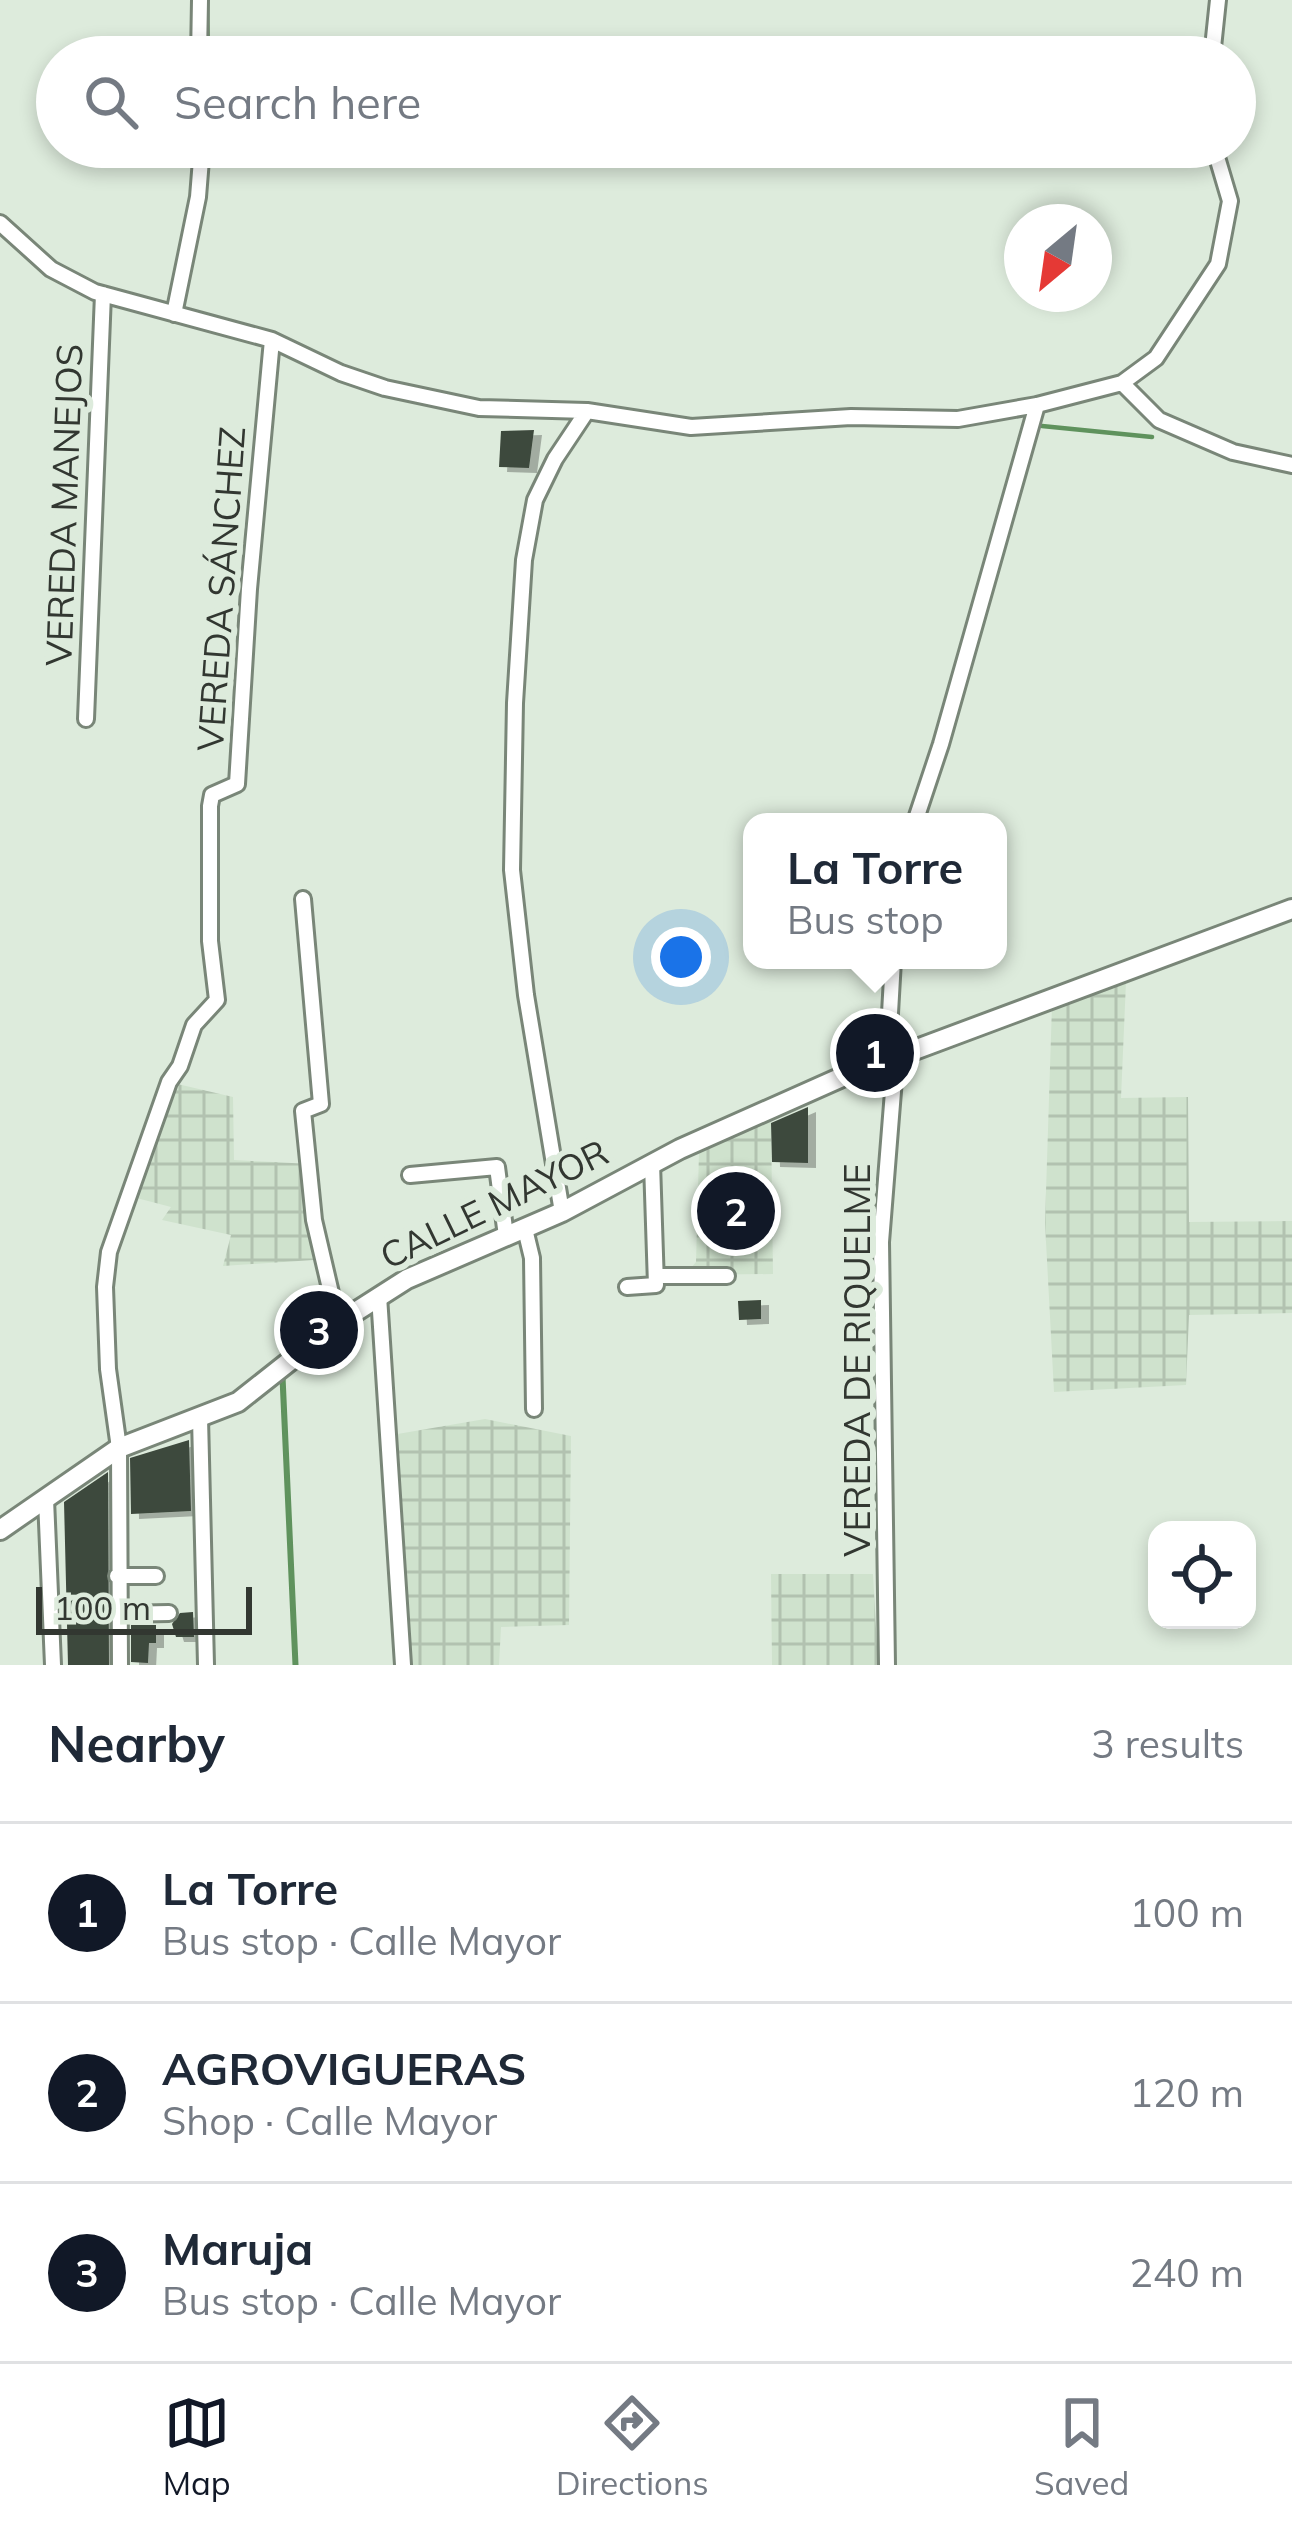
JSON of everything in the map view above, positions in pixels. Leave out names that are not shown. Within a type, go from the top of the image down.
[{"type":"main road","name":"CALLE MAYOR","points":[[0,1530],[119,1448],[248,1396],[338,1324],[406,1279],[562,1212],[652,1163],[893,1056],[1292,909]]},
{"type":"street","points":[[199,36],[200,0]]},
{"type":"street","points":[[1214,36],[1218,0]]},
{"type":"street","points":[[174,314],[200,168]]},
{"type":"street","points":[[0,223],[51,268],[103,295],[272,340],[385,388],[479,408],[587,411],[692,428],[851,417],[958,419],[1122,382],[1156,358],[1218,264],[1230,201],[1220,168]]},
{"type":"street","name":"VEREDA MANEJOS","points":[[86,719],[103,295]]},
{"type":"street","name":"VEREDA SÁNCHEZ","points":[[119,1665],[119,1448],[105,1320],[109,1252],[169,1082],[180,1066],[194,1025],[217,1000],[210,941],[210,806],[212,795],[236,784],[239,766],[249,589],[272,340]]},
{"type":"street","points":[[1122,382],[1160,420],[1233,452],[1292,465]]},
{"type":"street","points":[[918,813],[1036,405]]},
{"type":"street","points":[[562,1212],[526,995],[512,870],[515,703],[524,560],[535,500],[587,411]]},
{"type":"street","points":[[303,899],[321,1104],[303,1111],[314,1220],[338,1324]]},
{"type":"street","name":"VEREDA DE RIQUELME","points":[[887,1665],[881,1242],[893,1056],[889,1030],[892,969]]},
{"type":"street","name":"CALLE MAYOR","points":[[652,1163],[656,1276]]},
{"type":"street","points":[[410,1175],[496,1168],[516,1233],[532,1258],[534,1409]]},
{"type":"street","points":[[627,1287],[656,1285],[656,1276],[727,1276]]},
{"type":"street","points":[[379,1296],[403,1665]]},
{"type":"street","points":[[200,1418],[206,1665]]},
{"type":"street","points":[[46,1499],[53,1665]]},
{"type":"street","points":[[117,1576],[156,1576]]},
{"type":"street","points":[[118,1614],[170,1612]]},
{"type":"shaded area","points":[[1126,982],[1121,1098],[1188,1097],[1189,1222],[1292,1221],[1292,1313],[1189,1315],[1186,1385],[1054,1392],[1045,1223],[1052,1005]]},
{"type":"shaded area","points":[[169,1082],[233,1097],[234,1160],[311,1164],[328,1259],[223,1266],[231,1235],[162,1220],[171,1207],[129,1196]]},
{"type":"shaded area","points":[[771,1117],[773,1274],[685,1275],[696,1262],[699,1152]]},
{"type":"shaded area","points":[[284,1376],[297,1665],[281,1378]]},
{"type":"shaded area","points":[[485,1419],[571,1436],[569,1625],[501,1627],[499,1665],[395,1665],[380,1437]]},
{"type":"shaded area","points":[[771,1574],[873,1574],[878,1665],[772,1665]]},
{"type":"building","points":[[534,430],[529,468],[499,467],[501,431]]},
{"type":"building","points":[[808,1107],[808,1163],[772,1162],[771,1123]]},
{"type":"building","points":[[761,1300],[761,1319],[739,1320],[738,1301]]},
{"type":"building","points":[[189,1440],[191,1511],[131,1514],[130,1458]]},
{"type":"building","points":[[108,1472],[109,1665],[68,1665],[64,1502]]},
{"type":"building","points":[[193,1612],[194,1637],[176,1637],[172,1624],[180,1613]]},
{"type":"building","points":[[131,1625],[156,1625],[156,1643],[149,1643],[148,1663],[131,1662]]},
{"type":"waterway","points":[[207,3],[208,36]]},
{"type":"waterway","points":[[1042,426],[1152,437]]},
{"type":"place","name":"La Torre","points":[[875,1053]]},
{"type":"place","name":"AGROVIGUERAS","points":[[736,1211]]},
{"type":"place","name":"Maruja","points":[[319,1330]]}]
